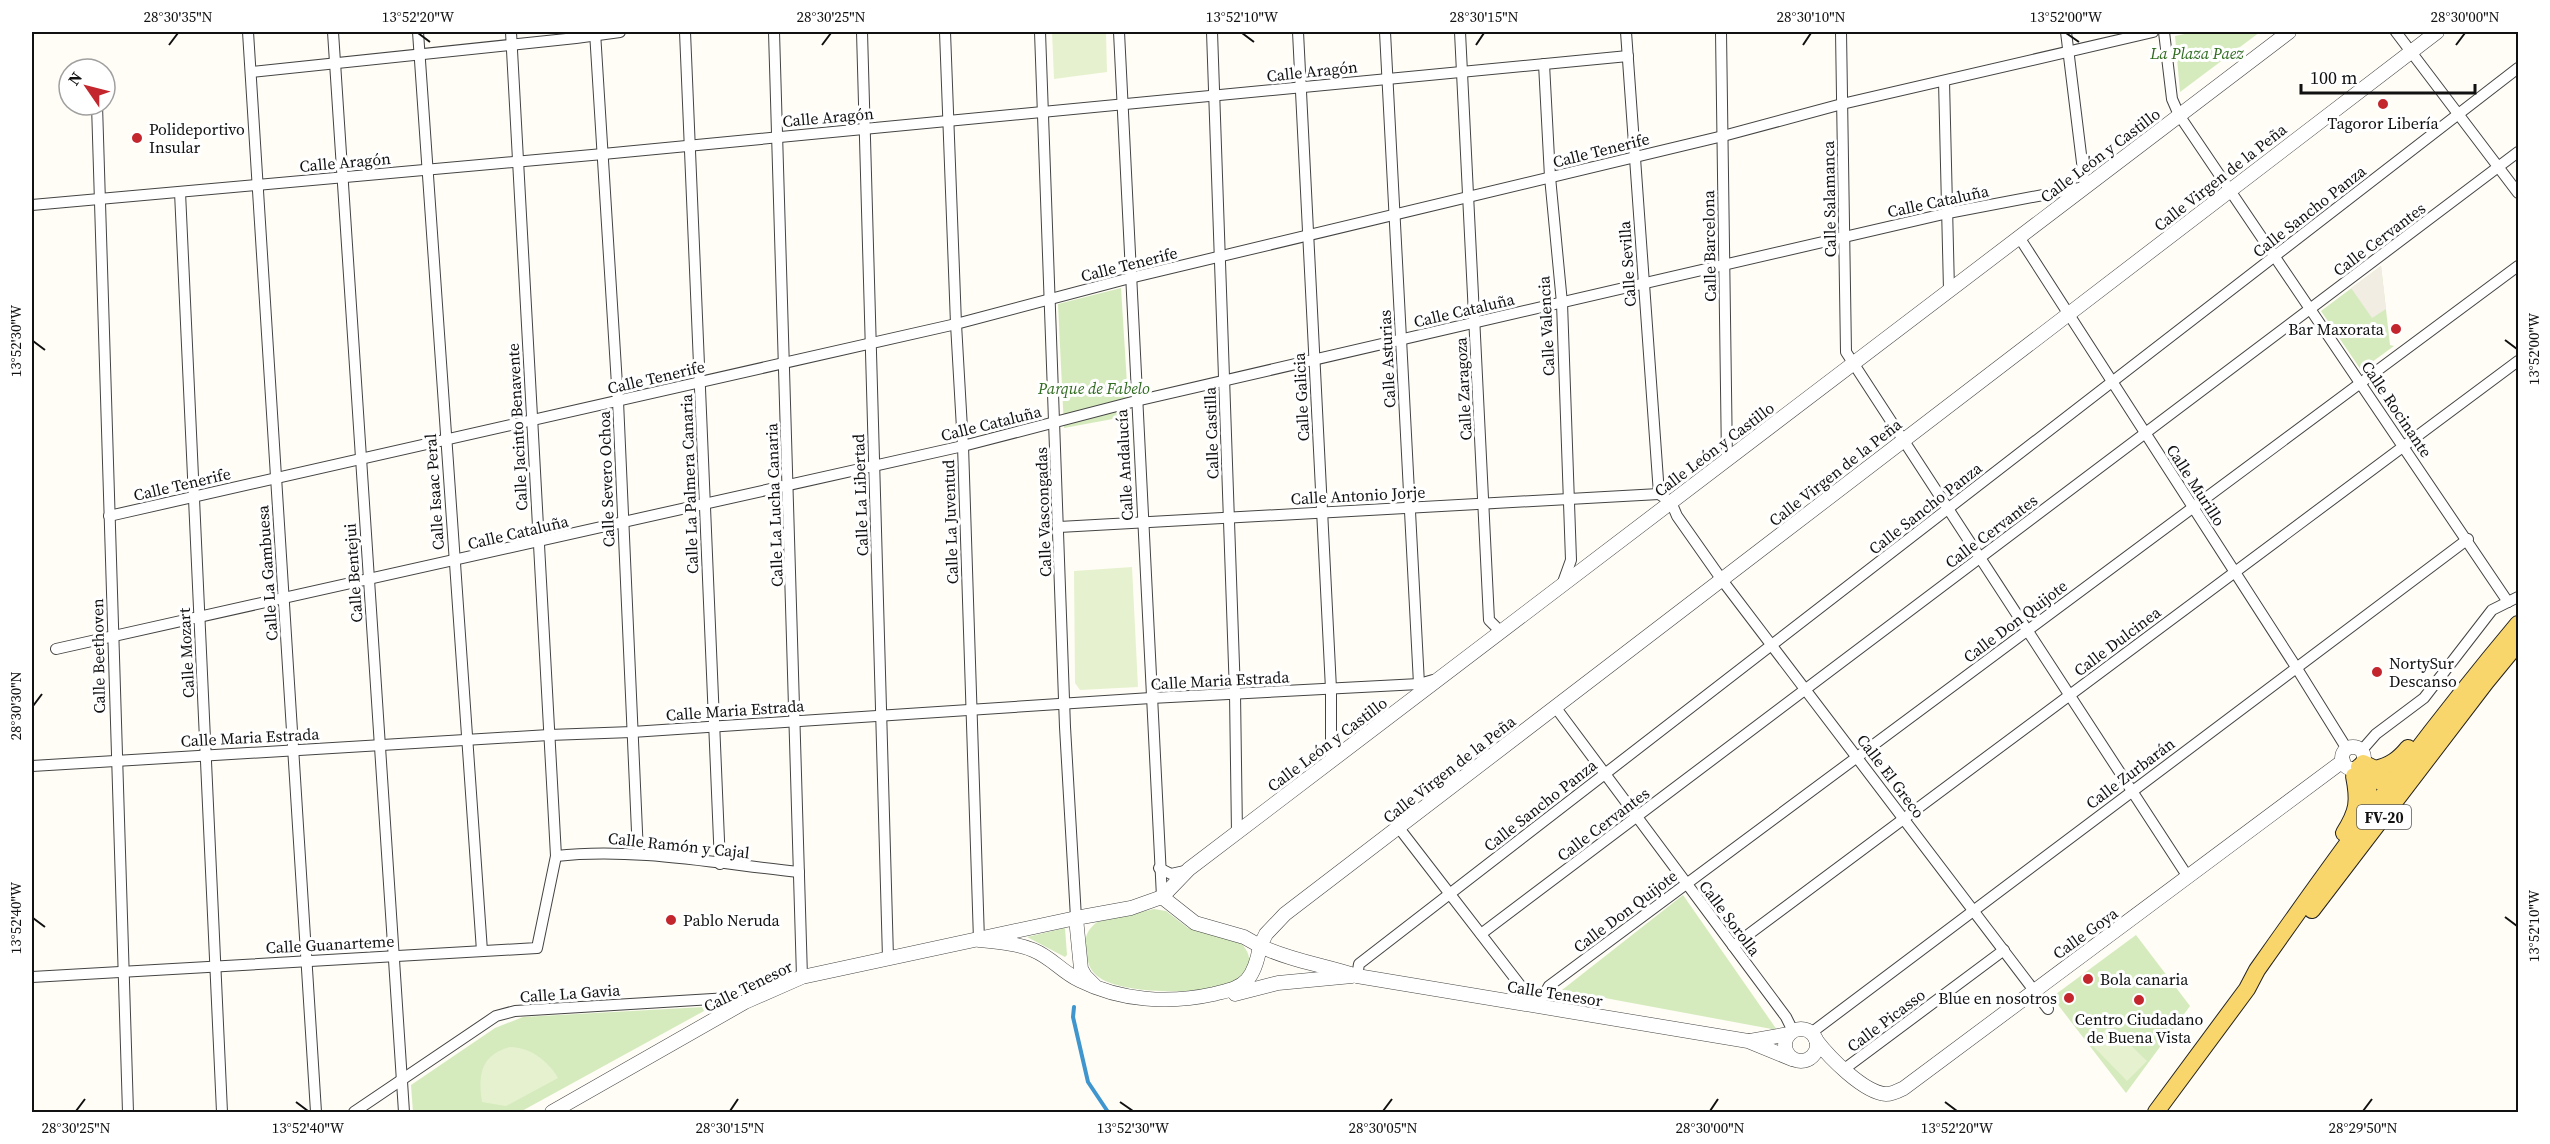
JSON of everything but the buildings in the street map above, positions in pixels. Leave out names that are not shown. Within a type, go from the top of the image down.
[{"type":"main road","name":"FV-20","points":[[2317,895],[2393,781],[2466,686],[2518,624]]},
{"type":"main road","name":"FV-20","points":[[2156,1113],[2317,895],[2518,643]]},
{"type":"main road","points":[[2356,763],[2382,782],[2393,781],[2407,775],[2472,690],[2486,682]]},
{"type":"main road","points":[[2356,763],[2375,769],[2387,766],[2401,757],[2445,705],[2466,686]]},
{"type":"main road","points":[[2356,763],[2373,808]]},
{"type":"main road","points":[[2317,895],[2322,866],[2354,818],[2359,797],[2356,763]]},
{"type":"street","name":"Calle La Gambuesa","points":[[249,32],[316,1113]]},
{"type":"street","name":"Calle Bentejui","points":[[333,32],[404,1113]]},
{"type":"street","name":"Calle Isaac Peral","points":[[418,32],[482,951]]},
{"type":"street","name":"Calle Jacinto Benavente","points":[[511,32],[556,856]]},
{"type":"street","points":[[251,72],[620,32]]},
{"type":"street","name":"Calle La Palmera Canaria","points":[[685,32],[720,864]]},
{"type":"street","name":"Calle La Lucha Canaria","points":[[774,32],[802,977]]},
{"type":"street","name":"Calle La Libertad","points":[[862,32],[888,958]]},
{"type":"street","name":"Calle La Juventud","points":[[945,32],[963,446],[979,940]]},
{"type":"street","name":"Calle Vascongadas","points":[[1040,32],[1054,424],[1076,918]]},
{"type":"street","name":"Calle Andalucía","points":[[1119,32],[1162,897]]},
{"type":"street","name":"Calle Castilla","points":[[1212,32],[1235,694],[1237,833]]},
{"type":"street","name":"Calle Galicia","points":[[1298,32],[1331,689],[1331,761]]},
{"type":"street","name":"Calle Asturias","points":[[1385,32],[1419,684]]},
{"type":"street","name":"Calle Zaragoza","points":[[1460,32],[1489,620],[1501,632]]},
{"type":"street","name":"Calle Sevilla","points":[[1626,32],[1659,494]]},
{"type":"street","name":"Calle Barcelona","points":[[1721,32],[1727,460]]},
{"type":"street","name":"Calle Salamanca","points":[[1841,32],[1846,352],[1852,365]]},
{"type":"street","points":[[2066,32],[2085,186]]},
{"type":"street","name":"Calle Tenerife","points":[[109,516],[956,324],[1130,278],[1723,136],[1842,104],[2153,32]]},
{"type":"street","name":"Calle Rocinante","points":[[2164,32],[2172,99],[2179,115],[2468,539],[2513,599]]},
{"type":"street","name":"Calle León y Castillo","points":[[1162,897],[1189,869],[2289,32]]},
{"type":"street","points":[[2396,32],[2518,193]]},
{"type":"street","name":"Calle Virgen de la Peña","points":[[1186,1000],[1232,989],[1243,984],[1253,972],[1266,934],[1278,922],[2437,32]]},
{"type":"street","name":"Calle Severo Ochoa","points":[[595,33],[618,401],[638,854]]},
{"type":"street","name":"Calle Aragón","points":[[32,204],[518,162],[1628,56]]},
{"type":"street","name":"Calle Valencia","points":[[1544,63],[1550,177],[1562,303],[1570,560],[1562,585]]},
{"type":"street","name":"Calle Sancho Panza","points":[[1357,976],[1359,964],[2518,68]]},
{"type":"street","points":[[1944,81],[1949,290]]},
{"type":"street","points":[[98,117],[102,198]]},
{"type":"street","name":"Calle Cervantes","points":[[1481,934],[2518,152]]},
{"type":"street","name":"Calle Cataluña","points":[[56,649],[789,486],[1054,424],[1136,401],[1844,237],[1948,213],[2085,186]]},
{"type":"street","name":"Calle Mozart","points":[[180,192],[222,1113]]},
{"type":"street","name":"Calle Beethoven","points":[[102,198],[109,516],[128,1113]]},
{"type":"street","name":"Calle Murillo","points":[[2019,237],[2356,763]]},
{"type":"street","name":"Calle Don Quijote","points":[[1537,1007],[1549,986],[2518,266]]},
{"type":"street","name":"Calle Dulcinea","points":[[1733,946],[2518,361]]},
{"type":"street","points":[[1852,365],[2188,877]]},
{"type":"street","points":[[1659,494],[1671,502]]},
{"type":"street","name":"Calle Antonio Jorje","points":[[1059,527],[1659,494]]},
{"type":"street","name":"Calle El Greco","points":[[1671,502],[1677,516],[1722,580],[2048,1009]]},
{"type":"street","name":"Calle Zurbarán","points":[[1813,1036],[1973,909],[2468,539]]},
{"type":"street","points":[[2356,763],[2376,734],[2424,698],[2493,610],[2513,599]]},
{"type":"street","name":"Calle Maria Estrada","points":[[32,766],[632,732],[1151,698],[1419,684],[1439,679]]},
{"type":"street","name":"Calle Sorolla","points":[[1556,708],[1786,1017],[1791,1032]]},
{"type":"street","name":"Calle Goya","points":[[1813,1036],[1842,1070],[1880,1093],[1896,1092],[2188,877],[2356,763]]},
{"type":"street","points":[[1399,828],[1537,1007]]},
{"type":"street","name":"Calle Ramón y Cajal","points":[[556,856],[590,852],[638,854],[799,872]]},
{"type":"street","name":"Calle Guanarteme","points":[[32,977],[537,948],[556,856]]},
{"type":"street","points":[[1159,868],[1171,874],[1189,869]]},
{"type":"street","name":"Calle Tenesor","points":[[552,1113],[745,1002],[802,977],[979,940],[1027,927],[1131,908],[1162,897],[1195,924],[1244,937],[1291,960],[1322,964],[1357,976],[1748,1041],[1797,1060]]},
{"type":"street","points":[[1076,918],[1081,969],[1096,987]]},
{"type":"street","points":[[1278,922],[1273,933],[1277,944],[1284,950],[1322,964]]},
{"type":"street","name":"Calle Tenesor","points":[[979,940],[1031,949],[1048,957],[1078,980],[1113,993],[1144,999],[1221,999],[1278,983],[1357,976]]},
{"type":"street","name":"Calle Picasso","points":[[1842,1070],[2004,950]]},
{"type":"street","name":"Calle La Gavia","points":[[354,1113],[496,1016],[515,1011],[729,998],[745,1002]]},
{"type":"street","points":[[1802,1029],[1813,1036],[1815,1053],[1811,1058],[1797,1060],[1784,1046],[1791,1032],[1802,1029]]},
{"type":"street","name":"Calle Tenesor","points":[[1748,1041],[1791,1032]]},
{"type":"street","name":"Calle Goya","points":[[1797,1060],[1842,1070]]},
{"type":"green space","points":[[1052,32],[1106,32],[1107,72],[1054,79]]},
{"type":"green space","name":"La Plaza Paez","points":[[2194,32],[2260,32],[2180,92],[2175,36]]},
{"type":"green space","points":[[2381,266],[2390,345],[2394,346],[2361,370],[2321,311]]},
{"type":"green space","name":"Parque de Fabelo","points":[[1121,288],[1129,416],[1064,428],[1058,304]]},
{"type":"green space","points":[[1132,567],[1138,687],[1080,690],[1075,683],[1074,571]]},
{"type":"green space","points":[[1683,895],[1777,1030],[1562,990]]},
{"type":"green space","points":[[1154,909],[1166,911],[1188,928],[1241,943],[1249,958],[1243,976],[1236,982],[1223,986],[1167,991],[1128,988],[1112,984],[1096,975],[1089,966],[1085,945],[1091,928],[1097,922]]},
{"type":"green space","points":[[1065,928],[1067,955],[1065,957],[1027,937]]},
{"type":"green space","points":[[2136,935],[2190,1006],[2126,1093],[2052,997]]},
{"type":"green space","points":[[704,1007],[704,1011],[520,1112],[413,1112],[411,1085],[495,1028],[523,1017]]},
{"type":"green space","points":[[2110,1025],[2147,1061],[2127,1081],[2091,1044]]},
{"type":"green space","points":[[510,1047],[525,1049],[538,1056],[558,1078],[506,1106],[482,1102],[480,1084],[483,1068],[492,1055]]},
{"type":"shaded area","points":[[2381,266],[2386,309],[2372,318],[2351,288]]},
{"type":"waterway","points":[[1074,1007],[1073,1017],[1088,1082],[1108,1112]]},
{"type":"place","name":"Tagoror Libería","points":[[2383,104]]},
{"type":"place","name":"Polideportivo Insular","points":[[137,138]]},
{"type":"place","name":"Bar Maxorata","points":[[2396,329]]},
{"type":"place","name":"NortySur Descanso","points":[[2377,672]]},
{"type":"place","name":"Pablo Neruda","points":[[671,920]]},
{"type":"place","name":"Bola canaria","points":[[2088,979]]},
{"type":"place","name":"Blue en nosotros","points":[[2069,998]]},
{"type":"place","name":"Centro Ciudadano de Buena Vista","points":[[2139,1000]]}]
